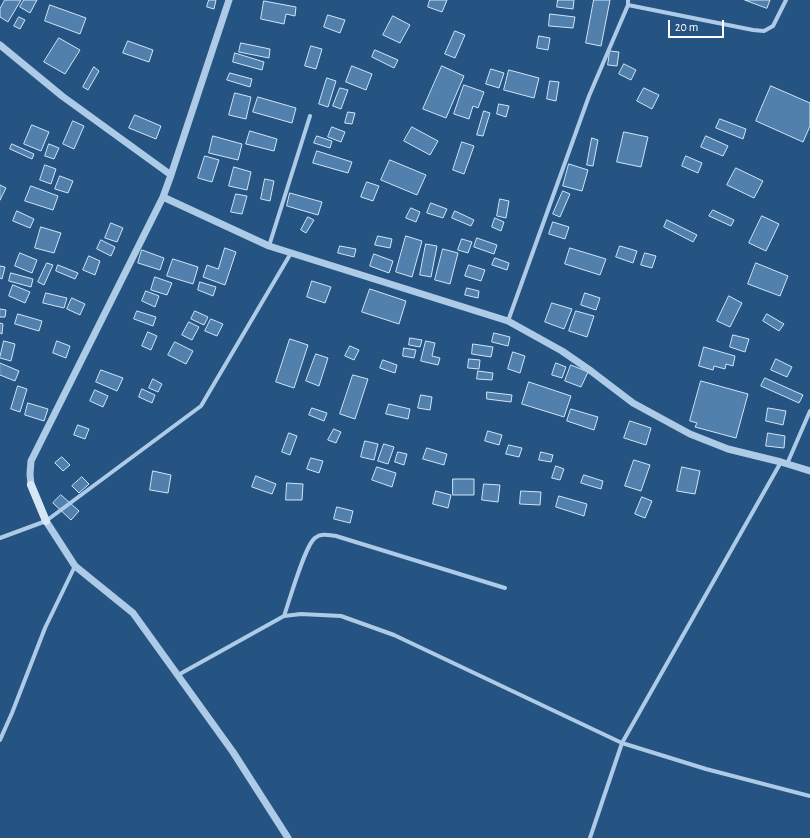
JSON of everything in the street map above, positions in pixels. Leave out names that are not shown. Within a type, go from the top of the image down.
[{"type":"main road","points":[[31,485],[46,521]]},
{"type":"street","points":[[31,485],[31,461],[163,197],[229,0]]},
{"type":"street","points":[[508,321],[589,96],[628,5],[628,0]]},
{"type":"street","points":[[628,5],[753,30],[764,30],[773,26],[786,0]]},
{"type":"street","points":[[0,45],[62,96],[171,175]]},
{"type":"street","points":[[269,246],[310,116]]},
{"type":"street","points":[[163,197],[269,246],[508,321],[562,351],[633,403],[690,434],[728,449],[810,471]]},
{"type":"street","points":[[0,538],[46,521],[201,406],[291,253]]},
{"type":"street","points":[[590,838],[622,743],[784,463],[810,411]]},
{"type":"street","points":[[46,521],[76,566],[133,614],[233,752],[288,838]]},
{"type":"street","points":[[284,616],[307,548],[314,538],[323,534],[336,536],[505,588]]},
{"type":"street","points":[[0,740],[45,628],[76,566]]},
{"type":"street","points":[[178,676],[284,616],[301,614],[341,616],[394,635],[622,743],[706,770],[810,796]]},
{"type":"building","points":[[5,0],[21,0],[8,22],[0,17],[0,9]]},
{"type":"building","points":[[24,0],[37,0],[30,13],[20,7]]},
{"type":"building","points":[[209,0],[216,0],[214,9],[207,7]]},
{"type":"building","points":[[430,0],[447,0],[442,12],[428,7]]},
{"type":"building","points":[[558,0],[574,0],[573,9],[557,7]]},
{"type":"building","points":[[594,0],[610,0],[601,46],[586,43]]},
{"type":"building","points":[[745,0],[770,0],[767,8]]},
{"type":"building","points":[[264,1],[296,7],[295,16],[286,14],[284,24],[261,19]]},
{"type":"building","points":[[50,5],[86,18],[80,34],[45,21]]},
{"type":"building","points":[[550,14],[575,17],[573,28],[549,26]]},
{"type":"building","points":[[328,15],[345,20],[340,33],[324,27]]},
{"type":"building","points":[[393,16],[410,25],[400,43],[383,35]]},
{"type":"building","points":[[19,17],[25,20],[20,29],[14,26]]},
{"type":"building","points":[[455,31],[465,35],[455,58],[445,54]]},
{"type":"building","points":[[539,36],[550,38],[548,50],[537,48]]},
{"type":"building","points":[[59,38],[80,50],[65,74],[44,62]]},
{"type":"building","points":[[128,41],[153,50],[149,62],[123,53]]},
{"type":"building","points":[[241,43],[270,49],[269,58],[239,52]]},
{"type":"building","points":[[311,46],[322,49],[316,69],[305,66]]},
{"type":"building","points":[[375,50],[398,60],[394,68],[372,57]]},
{"type":"building","points":[[610,51],[619,52],[617,66],[608,65]]},
{"type":"building","points":[[235,53],[264,62],[262,70],[233,62]]},
{"type":"building","points":[[624,64],[636,70],[631,80],[619,74]]},
{"type":"building","points":[[352,66],[372,74],[366,90],[346,82]]},
{"type":"building","points":[[442,66],[464,76],[446,118],[423,109]]},
{"type":"building","points":[[94,67],[99,71],[88,90],[83,87]]},
{"type":"building","points":[[491,69],[504,73],[499,88],[486,84]]},
{"type":"building","points":[[509,70],[539,78],[534,98],[504,90]]},
{"type":"building","points":[[230,73],[252,79],[250,87],[227,80]]},
{"type":"building","points":[[327,78],[336,81],[328,107],[319,104]]},
{"type":"building","points":[[550,81],[559,82],[556,101],[547,99]]},
{"type":"building","points":[[464,85],[484,92],[478,108],[473,106],[469,119],[454,114]]},
{"type":"building","points":[[771,86],[810,103],[810,126],[803,142],[756,121]]},
{"type":"building","points":[[340,88],[348,90],[341,109],[333,106]]},
{"type":"building","points":[[644,88],[659,95],[652,109],[637,101]]},
{"type":"building","points":[[235,93],[251,97],[246,119],[229,115]]},
{"type":"building","points":[[258,97],[296,108],[292,123],[253,112]]},
{"type":"building","points":[[499,104],[509,106],[506,117],[497,114]]},
{"type":"building","points":[[484,111],[490,113],[483,136],[477,135]]},
{"type":"building","points":[[348,112],[355,113],[352,124],[345,123]]},
{"type":"building","points":[[135,115],[161,126],[156,139],[129,128]]},
{"type":"building","points":[[720,119],[746,129],[743,139],[716,128]]},
{"type":"building","points":[[73,121],[84,126],[74,149],[63,144]]},
{"type":"building","points":[[32,125],[49,132],[41,151],[24,144]]},
{"type":"building","points":[[332,127],[345,132],[341,142],[328,137]]},
{"type":"building","points":[[412,127],[438,141],[430,155],[404,141]]},
{"type":"building","points":[[250,131],[277,139],[274,151],[246,144]]},
{"type":"building","points":[[624,132],[648,137],[641,167],[617,162]]},
{"type":"building","points":[[213,136],[242,144],[238,160],[209,153]]},
{"type":"building","points":[[317,136],[332,141],[330,148],[314,143]]},
{"type":"building","points":[[706,136],[728,146],[723,156],[701,147]]},
{"type":"building","points":[[592,138],[598,140],[593,166],[587,165]]},
{"type":"building","points":[[462,142],[474,146],[464,174],[453,170]]},
{"type":"building","points":[[12,144],[34,154],[32,159],[10,149]]},
{"type":"building","points":[[49,144],[59,148],[54,159],[45,156]]},
{"type":"building","points":[[317,151],[352,162],[348,173],[313,163]]},
{"type":"building","points":[[205,156],[219,160],[212,182],[198,178]]},
{"type":"building","points":[[686,156],[702,163],[698,173],[682,166]]},
{"type":"building","points":[[390,160],[426,175],[417,195],[381,180]]},
{"type":"building","points":[[569,164],[588,170],[582,191],[563,186]]},
{"type":"building","points":[[45,165],[56,169],[51,184],[40,180]]},
{"type":"building","points":[[234,167],[251,172],[247,190],[229,186]]},
{"type":"building","points":[[736,168],[763,181],[754,198],[727,185]]},
{"type":"building","points":[[60,176],[73,181],[68,193],[55,189]]},
{"type":"building","points":[[265,179],[274,181],[270,201],[261,199]]},
{"type":"building","points":[[367,182],[379,186],[373,201],[361,197]]},
{"type":"building","points":[[0,185],[6,188],[0,200]]},
{"type":"building","points":[[31,186],[58,196],[53,210],[25,201]]},
{"type":"building","points":[[563,191],[570,194],[560,217],[553,214]]},
{"type":"building","points":[[290,193],[322,202],[318,215],[287,206]]},
{"type":"building","points":[[236,194],[247,196],[242,214],[231,212]]},
{"type":"building","points":[[500,199],[509,201],[506,218],[497,216]]},
{"type":"building","points":[[431,203],[447,209],[443,218],[427,213]]},
{"type":"building","points":[[411,208],[420,212],[416,222],[406,218]]},
{"type":"building","points":[[713,210],[734,220],[731,226],[709,216]]},
{"type":"building","points":[[17,211],[34,219],[30,228],[13,221]]},
{"type":"building","points":[[455,211],[474,220],[471,226],[452,218]]},
{"type":"building","points":[[762,216],[779,224],[766,251],[749,243]]},
{"type":"building","points":[[308,217],[314,220],[306,233],[301,230]]},
{"type":"building","points":[[495,218],[504,222],[501,231],[492,227]]},
{"type":"building","points":[[667,220],[697,235],[693,242],[664,227]]},
{"type":"building","points":[[553,222],[569,227],[565,239],[549,234]]},
{"type":"building","points":[[111,223],[123,228],[117,242],[105,238]]},
{"type":"building","points":[[41,227],[61,233],[54,253],[35,248]]},
{"type":"building","points":[[378,236],[392,239],[390,248],[375,245]]},
{"type":"building","points":[[406,236],[422,241],[412,277],[396,272]]},
{"type":"building","points":[[477,238],[497,245],[494,254],[474,247]]},
{"type":"building","points":[[462,239],[472,242],[468,253],[458,250]]},
{"type":"building","points":[[101,240],[115,247],[111,256],[97,249]]},
{"type":"building","points":[[426,244],[437,246],[431,277],[420,275]]},
{"type":"building","points":[[340,246],[356,249],[354,257],[338,253]]},
{"type":"building","points":[[620,246],[637,251],[633,263],[616,257]]},
{"type":"building","points":[[225,248],[236,252],[225,285],[203,277],[207,265],[218,269]]},
{"type":"building","points":[[570,248],[606,259],[600,275],[565,264]]},
{"type":"building","points":[[443,249],[458,253],[450,284],[435,280]]},
{"type":"building","points":[[142,250],[164,258],[160,270],[138,263]]},
{"type":"building","points":[[20,253],[37,260],[32,273],[15,266]]},
{"type":"building","points":[[645,253],[656,256],[652,268],[641,265]]},
{"type":"building","points":[[374,254],[393,261],[389,273],[370,266]]},
{"type":"building","points":[[89,256],[100,261],[95,275],[83,270]]},
{"type":"building","points":[[495,258],[509,263],[507,270],[492,265]]},
{"type":"building","points":[[173,259],[198,267],[193,284],[167,276]]},
{"type":"building","points":[[47,263],[53,265],[44,285],[38,282]]},
{"type":"building","points":[[756,263],[788,276],[780,296],[748,284]]},
{"type":"building","points":[[58,265],[78,273],[75,279],[56,271]]},
{"type":"building","points":[[469,265],[485,270],[481,281],[465,276]]},
{"type":"building","points":[[0,266],[5,267],[2,279],[0,278]]},
{"type":"building","points":[[11,273],[33,279],[31,287],[9,281]]},
{"type":"building","points":[[155,277],[172,283],[167,295],[151,290]]},
{"type":"building","points":[[312,281],[331,287],[325,303],[307,297]]},
{"type":"building","points":[[200,282],[216,287],[213,296],[198,290]]},
{"type":"building","points":[[13,285],[30,292],[25,303],[9,296]]},
{"type":"building","points":[[467,288],[479,291],[478,298],[465,295]]},
{"type":"building","points":[[370,289],[406,301],[399,324],[362,312]]},
{"type":"building","points":[[146,291],[159,296],[155,307],[142,301]]},
{"type":"building","points":[[46,293],[67,298],[64,308],[43,303]]},
{"type":"building","points":[[585,293],[600,298],[596,310],[581,305]]},
{"type":"building","points":[[729,296],[742,303],[730,327],[717,321]]},
{"type":"building","points":[[72,298],[85,304],[80,315],[67,309]]},
{"type":"building","points":[[552,303],[572,309],[564,329],[545,322]]},
{"type":"building","points":[[0,309],[6,310],[5,317],[0,317]]},
{"type":"building","points":[[137,311],[156,317],[153,326],[134,319]]},
{"type":"building","points":[[195,311],[208,317],[204,325],[191,319]]},
{"type":"building","points":[[576,311],[594,316],[587,337],[569,331]]},
{"type":"building","points":[[18,314],[42,321],[39,331],[15,324]]},
{"type":"building","points":[[767,314],[784,324],[779,331],[763,321]]},
{"type":"building","points":[[211,319],[223,324],[217,336],[205,331]]},
{"type":"building","points":[[189,322],[199,327],[192,340],[182,335]]},
{"type":"building","points":[[0,323],[3,324],[2,334],[0,333]]},
{"type":"building","points":[[148,332],[157,336],[151,350],[142,346]]},
{"type":"building","points":[[494,333],[510,337],[508,346],[492,342]]},
{"type":"building","points":[[733,335],[749,339],[745,352],[730,347]]},
{"type":"building","points":[[410,338],[422,340],[420,347],[409,345]]},
{"type":"building","points":[[290,339],[308,345],[294,388],[276,382]]},
{"type":"building","points":[[4,341],[15,344],[11,361],[0,358]]},
{"type":"building","points":[[57,341],[70,346],[66,358],[53,353]]},
{"type":"building","points":[[426,341],[435,343],[432,356],[440,358],[438,365],[421,361]]},
{"type":"building","points":[[175,342],[193,351],[186,364],[168,355]]},
{"type":"building","points":[[473,344],[493,347],[491,357],[472,354]]},
{"type":"building","points":[[350,346],[359,350],[354,360],[345,356]]},
{"type":"building","points":[[704,347],[735,356],[733,366],[726,364],[725,369],[714,366],[713,370],[699,366]]},
{"type":"building","points":[[404,348],[416,350],[414,358],[403,356]]},
{"type":"building","points":[[513,352],[525,356],[520,373],[508,369]]},
{"type":"building","points":[[316,354],[328,358],[319,386],[306,381]]},
{"type":"building","points":[[469,359],[480,360],[479,369],[468,368]]},
{"type":"building","points":[[776,359],[792,367],[787,377],[771,370]]},
{"type":"building","points":[[383,360],[397,365],[395,373],[380,368]]},
{"type":"building","points":[[0,363],[19,371],[15,381],[0,375]]},
{"type":"building","points":[[556,363],[566,367],[562,378],[552,375]]},
{"type":"building","points":[[571,365],[588,372],[581,387],[565,381]]},
{"type":"building","points":[[101,370],[123,378],[117,391],[96,382]]},
{"type":"building","points":[[478,371],[493,373],[492,380],[477,379]]},
{"type":"building","points":[[353,375],[368,379],[355,419],[340,414]]},
{"type":"building","points":[[765,378],[803,395],[799,403],[761,386]]},
{"type":"building","points":[[153,379],[162,384],[158,392],[149,388]]},
{"type":"building","points":[[701,381],[748,394],[736,438],[695,427],[697,423],[690,421]]},
{"type":"building","points":[[529,382],[571,396],[564,417],[522,404]]},
{"type":"building","points":[[18,386],[27,389],[20,412],[11,409]]},
{"type":"building","points":[[142,389],[155,395],[152,403],[139,397]]},
{"type":"building","points":[[95,390],[108,396],[103,407],[90,401]]},
{"type":"building","points":[[487,392],[512,395],[511,402],[487,399]]},
{"type":"building","points":[[421,395],[432,397],[430,410],[418,408]]},
{"type":"building","points":[[28,403],[48,409],[44,421],[25,415]]},
{"type":"building","points":[[389,404],[410,409],[408,419],[386,414]]},
{"type":"building","points":[[312,408],[327,413],[324,421],[309,415]]},
{"type":"building","points":[[768,408],[786,411],[783,425],[766,421]]},
{"type":"building","points":[[571,409],[598,417],[594,430],[567,421]]},
{"type":"building","points":[[630,421],[651,428],[646,445],[624,438]]},
{"type":"building","points":[[78,425],[89,429],[85,439],[74,435]]},
{"type":"building","points":[[334,429],[341,432],[336,443],[328,440]]},
{"type":"building","points":[[488,431],[502,435],[499,445],[485,441]]},
{"type":"building","points":[[289,433],[297,436],[290,455],[282,452]]},
{"type":"building","points":[[768,433],[785,436],[784,448],[766,446]]},
{"type":"building","points":[[365,441],[378,444],[374,460],[361,457]]},
{"type":"building","points":[[384,444],[394,447],[388,464],[378,461]]},
{"type":"building","points":[[509,445],[522,448],[519,457],[506,454]]},
{"type":"building","points":[[427,448],[447,454],[444,465],[423,459]]},
{"type":"building","points":[[398,452],[407,454],[404,465],[395,462]]},
{"type":"building","points":[[541,452],[553,455],[551,462],[539,460]]},
{"type":"building","points":[[62,457],[70,465],[63,471],[55,463]]},
{"type":"building","points":[[311,458],[323,461],[319,473],[307,469]]},
{"type":"building","points":[[634,460],[650,465],[641,491],[625,486]]},
{"type":"building","points":[[556,466],[564,469],[560,480],[552,478]]},
{"type":"building","points":[[377,467],[396,473],[392,487],[372,480]]},
{"type":"building","points":[[682,467],[700,471],[695,494],[677,491]]},
{"type":"building","points":[[153,471],[171,475],[168,493],[150,490]]},
{"type":"building","points":[[584,475],[603,481],[601,489],[581,483]]},
{"type":"building","points":[[256,476],[276,484],[272,494],[252,487]]},
{"type":"building","points":[[82,477],[89,484],[79,493],[72,486]]},
{"type":"building","points":[[453,479],[474,479],[474,495],[453,495]]},
{"type":"building","points":[[287,483],[303,484],[302,500],[286,500]]},
{"type":"building","points":[[484,484],[500,485],[498,502],[482,500]]},
{"type":"building","points":[[436,491],[451,495],[448,508],[433,504]]},
{"type":"building","points":[[521,491],[541,492],[540,505],[520,504]]},
{"type":"building","points":[[61,495],[79,511],[71,520],[53,503]]},
{"type":"building","points":[[559,496],[587,504],[584,516],[556,507]]},
{"type":"building","points":[[642,497],[652,501],[645,518],[635,514]]},
{"type":"building","points":[[337,507],[353,511],[350,523],[334,519]]}]
